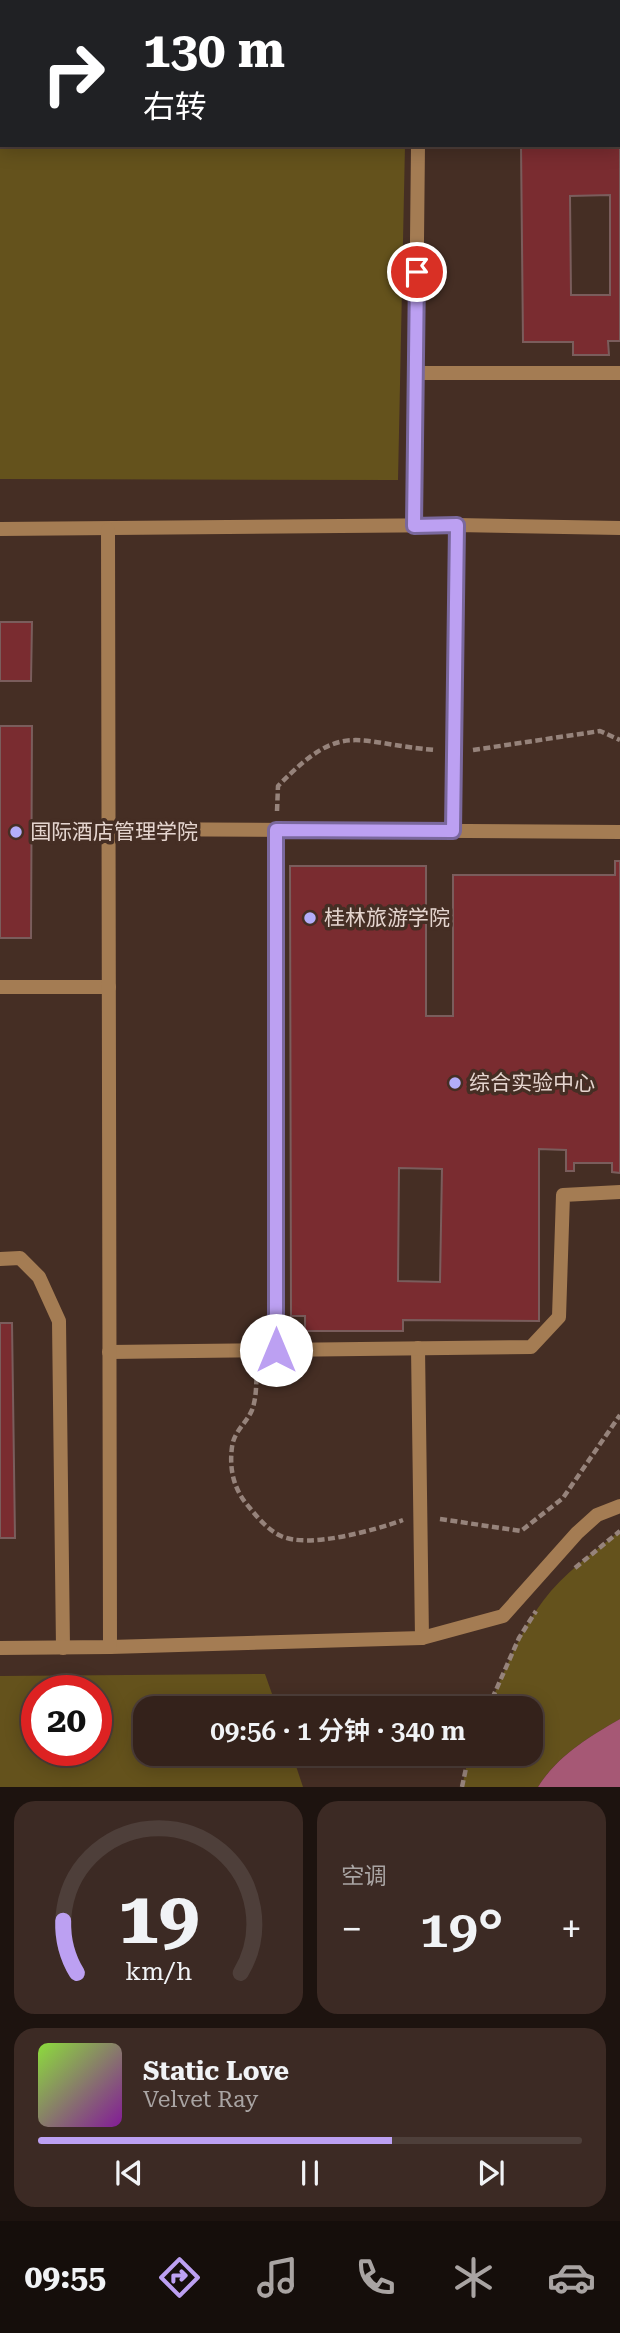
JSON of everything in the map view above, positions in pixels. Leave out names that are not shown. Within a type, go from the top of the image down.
[{"type":"street","points":[[414,526],[418,147]]},
{"type":"street","points":[[416,373],[620,373]]},
{"type":"street","points":[[453,831],[457,525]]},
{"type":"street","points":[[0,529],[457,525],[620,528]]},
{"type":"street","points":[[108,530],[110,1647]]},
{"type":"street","points":[[109,829],[620,832]]},
{"type":"street","points":[[276,830],[272,1085],[276,1350]]},
{"type":"street","points":[[0,987],[109,987]]},
{"type":"street","points":[[109,1352],[531,1347],[559,1317],[564,1195],[620,1192]]},
{"type":"street","points":[[0,1259],[19,1258],[39,1277],[59,1321],[63,1648]]},
{"type":"street","points":[[418,1348],[422,1638]]},
{"type":"street","points":[[0,1648],[422,1638],[503,1616],[577,1533],[597,1515],[620,1506]]},
{"type":"path","points":[[276,830],[278,786],[305,758],[342,739],[454,752],[600,731],[620,740]]},
{"type":"path","points":[[259,1350],[255,1399],[251,1411],[236,1431],[232,1448],[232,1476],[238,1495],[261,1522],[282,1536],[298,1540],[368,1532],[408,1519],[445,1519],[475,1527],[521,1531],[563,1498],[620,1415]]},
{"type":"path","points":[[566,1575],[620,1531]]},
{"type":"path","points":[[493,1696],[519,1638],[543,1601]]},
{"type":"path","points":[[462,1787],[466,1766]]},
{"type":"shaded area","points":[[0,147],[405,147],[398,480],[0,479]]},
{"type":"shaded area","points":[[620,1531],[620,1719],[564,1757],[538,1787],[462,1787],[466,1766],[543,1766],[543,1696],[494,1696],[534,1613],[569,1572]]},
{"type":"shaded area","points":[[265,1674],[273,1696],[133,1696],[133,1766],[296,1766],[303,1787],[0,1787],[0,1676],[21,1676],[21,1766],[112,1766],[112,1675]]},
{"type":"shaded area","points":[[620,1719],[620,1787],[538,1787],[564,1757]]},
{"type":"building","points":[[521,147],[620,147],[620,341],[608,341],[609,355],[573,355],[573,342],[523,342]],"holes":[[[610,195],[610,295],[571,295],[570,196]]]},
{"type":"building","points":[[0,622],[32,622],[31,681],[0,681]]},
{"type":"building","name":"国际酒店管理学院","points":[[0,726],[32,726],[31,938],[0,938]]},
{"type":"building","name":"综合实验中心","points":[[615,861],[620,861],[620,1173],[612,1172],[612,1163],[574,1163],[574,1171],[566,1171],[566,1150],[539,1149],[539,1321],[403,1320],[403,1331],[305,1331],[305,1316],[291,1316],[290,866],[426,866],[426,1016],[453,1016],[453,875],[615,875]],"holes":[[[399,1168],[442,1169],[440,1282],[398,1281]]]},
{"type":"building","points":[[0,1323],[12,1323],[15,1538],[0,1538]]},
{"type":"place","name":"国际酒店管理学院","points":[[16,832]]},
{"type":"place","name":"桂林旅游学院","points":[[310,918]]},
{"type":"place","name":"综合实验中心","points":[[455,1083]]},
{"type":"route","points":[[276,1350],[276,830],[453,831],[457,525],[414,526],[417,272]]}]
